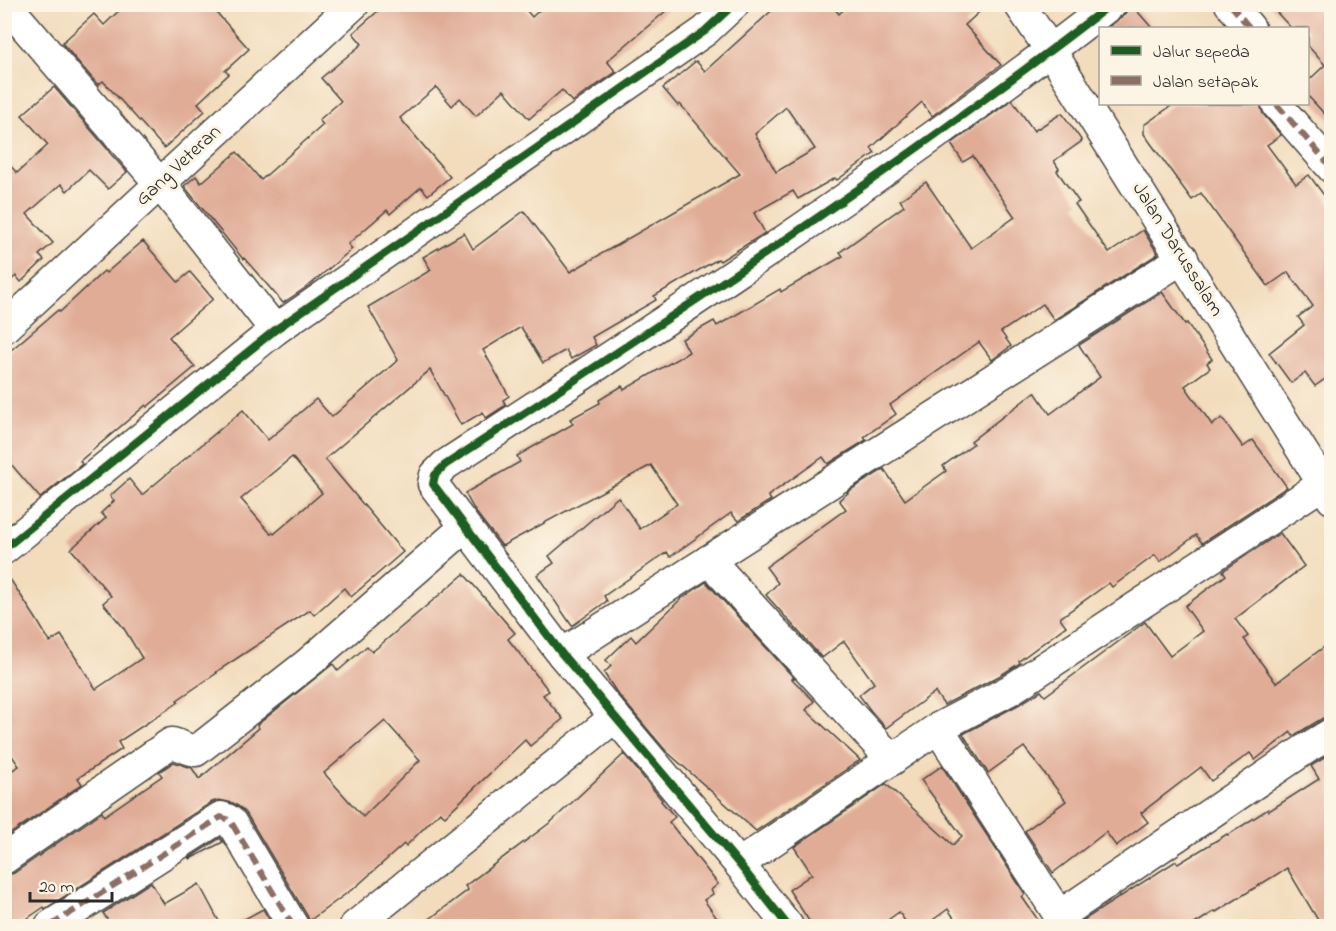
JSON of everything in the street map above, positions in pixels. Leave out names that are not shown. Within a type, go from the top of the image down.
[{"type":"street","name":"Gang Veteran","points":[[4,328],[354,4]]},
{"type":"street","points":[[4,549],[275,330],[705,31],[734,4]]},
{"type":"street","name":"Jalan Darussalam","points":[[1019,4],[1325,476]]},
{"type":"street","points":[[789,927],[739,864],[562,654],[433,484],[435,475],[445,465],[758,260],[941,131],[1111,4]]},
{"type":"street","points":[[1230,4],[1249,27]]},
{"type":"street","points":[[9,8],[160,184],[275,330]]},
{"type":"street","points":[[1278,105],[1332,168]]},
{"type":"street","points":[[562,654],[1183,258]]},
{"type":"street","points":[[739,864],[938,728],[1010,690],[1325,476]]},
{"type":"street","points":[[4,859],[171,743],[196,751],[307,664],[465,527]]},
{"type":"street","points":[[709,560],[892,760]]},
{"type":"street","points":[[355,927],[615,717]]},
{"type":"street","points":[[938,728],[1063,922],[1307,748],[1332,733]]},
{"type":"street","points":[[50,927],[221,817],[231,822],[293,927]]},
{"type":"building","points":[[126,4],[209,4],[249,49],[225,71],[229,74],[198,103],[205,111],[164,148],[103,81],[98,85],[62,43],[94,14],[104,25]]},
{"type":"building","points":[[386,4],[521,4],[532,17],[546,4],[674,4],[607,61],[616,72],[572,102],[562,90],[529,119],[504,90],[476,116],[460,98],[452,106],[436,87],[400,118],[450,177],[428,195],[421,187],[390,214],[387,210],[348,244],[352,249],[311,284],[283,303],[243,259],[184,186],[196,176],[201,183],[237,152],[261,180],[323,125],[319,120],[341,101],[321,78],[362,44],[353,33]]},
{"type":"building","points":[[779,4],[831,4],[839,14],[850,4],[988,4],[965,25],[1001,65],[932,116],[922,102],[871,148],[875,153],[837,180],[835,178],[798,199],[793,191],[754,213],[765,233],[720,261],[718,259],[654,296],[656,300],[592,337],[596,345],[571,359],[566,350],[543,363],[521,327],[483,350],[509,396],[503,400],[506,405],[486,418],[483,412],[461,425],[430,370],[325,459],[403,552],[351,597],[344,588],[314,615],[310,610],[216,672],[177,700],[179,702],[118,742],[122,749],[78,778],[82,784],[4,838],[4,775],[19,766],[4,744],[4,570],[50,642],[61,635],[96,689],[142,658],[123,627],[103,603],[111,596],[71,549],[106,518],[101,513],[114,501],[110,496],[129,479],[142,495],[243,410],[268,440],[316,399],[332,417],[398,360],[368,307],[431,270],[423,257],[464,233],[473,249],[524,211],[570,272],[740,174],[680,104],[678,106],[663,88],[696,61],[705,71]],"holes":[[[786,107],[815,149],[776,172],[755,134]],[[292,457],[322,493],[274,534],[272,532],[271,534],[241,499]]]},
{"type":"building","points":[[1128,4],[1131,4],[1151,27],[1108,27],[1127,11]]},
{"type":"building","points":[[1269,4],[1332,4],[1332,122],[1309,97],[1309,80],[1325,65],[1309,47],[1309,27],[1290,27]]},
{"type":"building","points":[[54,87],[127,172],[108,189],[89,170],[67,191],[61,184],[27,214],[53,243],[39,255],[44,260],[21,282],[16,276],[4,286],[4,159],[17,173],[48,145],[22,115]]},
{"type":"building","points":[[1012,100],[1034,131],[1062,113],[1082,141],[1054,161],[1059,169],[1057,171],[1079,202],[1075,204],[1109,253],[1143,230],[1158,254],[1054,320],[1043,304],[1001,332],[1011,346],[992,360],[979,342],[890,405],[896,414],[864,437],[866,440],[828,464],[823,457],[768,496],[771,500],[738,521],[731,513],[670,557],[667,552],[604,596],[607,601],[572,626],[537,575],[554,563],[549,556],[618,497],[640,529],[677,504],[651,465],[502,546],[475,511],[465,493],[520,462],[517,456],[573,424],[570,419],[600,403],[599,400],[622,386],[624,390],[689,352],[682,339],[714,321],[717,326],[843,256],[840,252],[904,206],[900,200],[926,182],[971,248],[1015,217],[973,156],[963,162],[951,144]]},
{"type":"building","points":[[1173,105],[1260,105],[1263,114],[1281,135],[1267,145],[1296,184],[1309,175],[1332,206],[1332,374],[1315,386],[1305,373],[1291,383],[1269,353],[1304,325],[1298,317],[1313,306],[1288,272],[1268,286],[1201,193],[1192,200],[1144,134],[1144,125]]},
{"type":"building","points":[[143,241],[178,282],[190,272],[213,299],[169,337],[195,367],[147,407],[146,405],[80,461],[82,464],[40,498],[4,456],[4,356]]},
{"type":"building","points":[[1162,292],[1212,359],[1207,363],[1210,368],[1185,386],[1212,425],[1222,418],[1243,447],[1253,440],[1287,487],[1202,543],[1196,535],[1160,562],[1155,555],[1112,587],[1109,583],[1060,618],[1066,626],[1019,661],[1020,663],[1001,675],[944,705],[935,692],[886,728],[859,695],[874,683],[844,641],[822,658],[766,595],[778,583],[766,567],[846,509],[839,500],[847,492],[884,469],[905,500],[946,471],[943,466],[973,444],[971,441],[1035,392],[1050,414],[1100,377],[1079,345]]},
{"type":"building","points":[[1280,533],[1304,566],[1235,619],[1248,636],[1244,639],[1276,683],[1332,641],[1332,716],[1323,718],[1293,736],[1291,732],[1255,760],[1250,753],[1211,781],[1201,767],[1141,813],[1148,822],[1116,846],[1106,832],[1053,873],[1025,831],[1066,801],[1024,747],[988,773],[963,734],[1041,691],[1045,696],[1145,622],[1170,656],[1203,631],[1185,606],[1226,575],[1223,571]]},
{"type":"building","points":[[464,574],[515,633],[508,639],[549,691],[543,695],[563,719],[530,746],[525,740],[445,816],[440,812],[406,846],[404,844],[358,885],[309,921],[246,813],[233,803],[219,800],[212,802],[15,927],[4,927],[4,876],[14,873],[102,812],[104,816],[162,776],[159,772],[174,762],[192,768],[199,779],[259,728],[257,725],[333,664],[338,671],[367,646],[372,652]],"holes":[[[385,721],[420,760],[363,817],[324,773]]]},
{"type":"building","points":[[706,582],[814,701],[806,710],[860,760],[756,831],[666,751],[617,693],[604,673],[611,666],[606,660],[631,636],[636,642],[681,599]]},
{"type":"building","points":[[1332,753],[1332,927],[1322,927],[1287,868],[1190,927],[1083,927],[1082,921],[1176,861],[1178,864],[1319,779],[1311,766]]},
{"type":"building","points":[[624,754],[675,817],[669,822],[718,884],[711,890],[713,894],[704,900],[723,927],[419,927],[468,890],[465,886],[551,822]]},
{"type":"building","points":[[942,766],[1025,894],[1022,897],[1043,927],[960,927],[948,909],[923,927],[909,927],[899,912],[878,927],[813,927],[789,890],[812,874],[794,847],[886,784],[953,845],[962,836],[921,780]]},
{"type":"building","points":[[220,838],[223,842],[189,858]]},
{"type":"building","points":[[151,882],[164,904],[199,884],[222,927],[112,927],[103,913]]},
{"type":"building","points":[[263,909],[273,927],[230,927]]},
{"type":"marked path","points":[[1230,4],[1249,27]]},
{"type":"marked path","points":[[1278,105],[1332,168]]},
{"type":"marked path","points":[[50,926],[221,817],[231,822],[293,926]]},
{"type":"cycle path","points":[[4,549],[275,330],[705,31],[734,4]]},
{"type":"cycle path","points":[[788,926],[739,864],[562,654],[433,484],[435,475],[445,465],[783,242],[948,125],[1111,4]]}]
